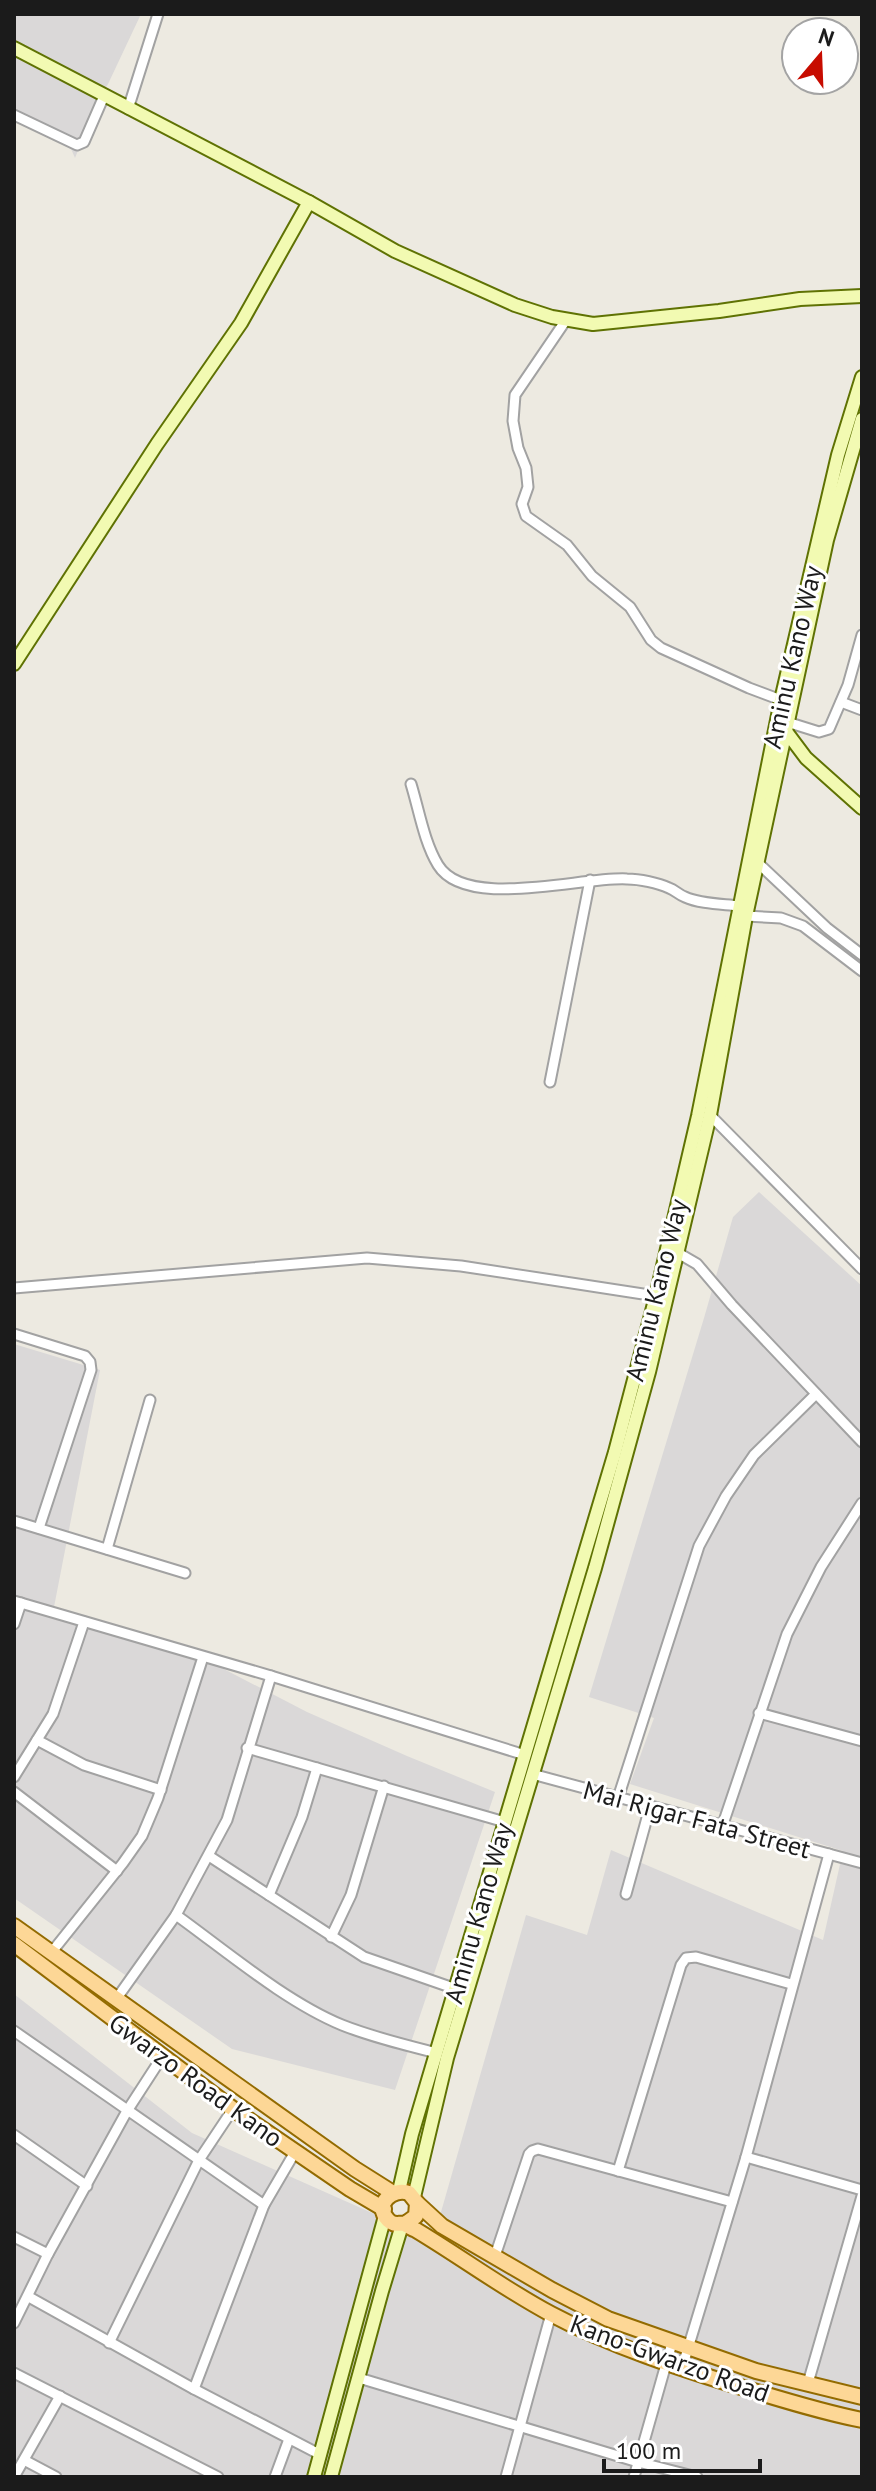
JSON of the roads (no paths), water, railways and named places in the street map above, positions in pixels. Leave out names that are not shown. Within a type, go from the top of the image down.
[{"type":"main road","points":[[14,48],[309,202],[395,251],[515,305],[566,320],[593,324],[800,299],[862,296]]},
{"type":"main road","points":[[14,664],[157,444],[241,323],[309,202]]},
{"type":"main road","name":"Aminu Kano Way","points":[[396,2192],[456,1989],[532,1774],[540,1728],[617,1489],[654,1325],[678,1253],[710,1115],[781,700],[838,455],[862,377]]},
{"type":"main road","name":"Aminu Kano Way","points":[[654,1325],[656,1296],[743,911],[758,863],[827,540],[862,419]]},
{"type":"main road","points":[[786,726],[806,758],[862,808]]},
{"type":"main road","name":"Aminu Kano Way","points":[[416,2200],[505,1822],[525,1755],[540,1728]]},
{"type":"main road","points":[[14,1926],[355,2169],[396,2192],[409,2193],[416,2200],[416,2216],[404,2225],[382,2291],[331,2477]]},
{"type":"main road","name":"Gwarzo Road Kano","points":[[14,1944],[233,2109],[384,2212]]},
{"type":"main road","points":[[314,2477],[386,2199],[396,2192]]},
{"type":"main road","name":"Kano-Gwarzo Road","points":[[416,2200],[442,2226],[608,2319],[756,2371],[862,2397]]},
{"type":"main road","points":[[384,2212],[392,2223],[404,2225]]},
{"type":"main road","name":"Kano-Gwarzo Road","points":[[404,2225],[551,2314],[596,2335],[682,2368],[796,2404],[862,2420]]},
{"type":"street","points":[[128,109],[158,14]]},
{"type":"street","points":[[14,115],[77,145],[84,142],[104,96]]},
{"type":"street","points":[[566,320],[515,395],[513,421],[528,487],[522,504],[523,511],[567,545],[592,576],[630,607],[655,644],[781,700]]},
{"type":"street","points":[[786,726],[819,732],[829,729],[862,637]]},
{"type":"street","points":[[841,702],[862,710]]},
{"type":"street","points":[[411,784],[430,849],[440,869],[457,881],[506,889],[629,879],[669,888],[686,898],[781,918],[803,926],[862,971]]},
{"type":"street","points":[[758,863],[827,928],[862,955]]},
{"type":"street","points":[[550,1082],[590,880]]},
{"type":"street","points":[[710,1115],[862,1269]]},
{"type":"street","points":[[678,1253],[697,1264],[862,1442]]},
{"type":"street","points":[[14,1288],[367,1258],[461,1266],[656,1296]]},
{"type":"street","points":[[14,1334],[85,1356],[90,1362],[91,1370],[39,1528]]},
{"type":"street","points":[[618,1798],[699,1546],[726,1496],[754,1455],[816,1394]]},
{"type":"street","points":[[107,1549],[150,1400]]},
{"type":"street","points":[[722,1827],[787,1634],[821,1567],[862,1503]]},
{"type":"street","points":[[14,1521],[185,1573]]},
{"type":"street","points":[[14,1624],[17,1602],[525,1755]]},
{"type":"street","points":[[14,1777],[53,1714],[84,1622]]},
{"type":"street","points":[[51,1953],[142,1836],[161,1790],[203,1657]]},
{"type":"street","points":[[117,1998],[176,1915],[227,1820],[271,1676]]},
{"type":"street","points":[[759,1713],[862,1741]]},
{"type":"street","points":[[37,1740],[84,1765],[161,1790]]},
{"type":"street","points":[[247,1748],[505,1822]]},
{"type":"street","points":[[269,1895],[302,1817],[317,1768]]},
{"type":"street","name":"Mai Rigar Fata Street","points":[[532,1774],[862,1863]]},
{"type":"street","points":[[331,1937],[351,1895],[384,1786]]},
{"type":"street","points":[[14,1792],[117,1871]]},
{"type":"street","points":[[626,1894],[650,1807]]},
{"type":"street","points":[[682,2368],[746,2157],[829,1854]]},
{"type":"street","points":[[209,1856],[364,1957],[456,1989]]},
{"type":"street","points":[[176,1915],[300,2004],[341,2024],[437,2053]]},
{"type":"street","points":[[618,2171],[681,1965],[686,1958],[696,1957],[791,1984]]},
{"type":"street","points":[[14,2031],[264,2205]]},
{"type":"street","points":[[14,2323],[48,2254],[127,2111],[162,2057]]},
{"type":"street","points":[[109,2343],[199,2160],[233,2109]]},
{"type":"street","points":[[14,2135],[87,2186]]},
{"type":"street","points":[[495,2256],[529,2154],[538,2149],[732,2202]]},
{"type":"street","points":[[194,2389],[264,2205],[295,2152]]},
{"type":"street","points":[[746,2157],[862,2190]]},
{"type":"street","points":[[808,2383],[862,2196]]},
{"type":"street","points":[[14,2237],[48,2254]]},
{"type":"street","points":[[29,2297],[321,2455]]},
{"type":"street","points":[[506,2477],[551,2314]]},
{"type":"street","points":[[634,2477],[672,2343]]},
{"type":"street","points":[[14,2373],[218,2477]]},
{"type":"street","points":[[359,2378],[697,2477]]},
{"type":"street","points":[[14,2477],[60,2396]]},
{"type":"street","points":[[275,2477],[289,2439]]},
{"type":"street","points":[[24,2460],[56,2477]]}]
